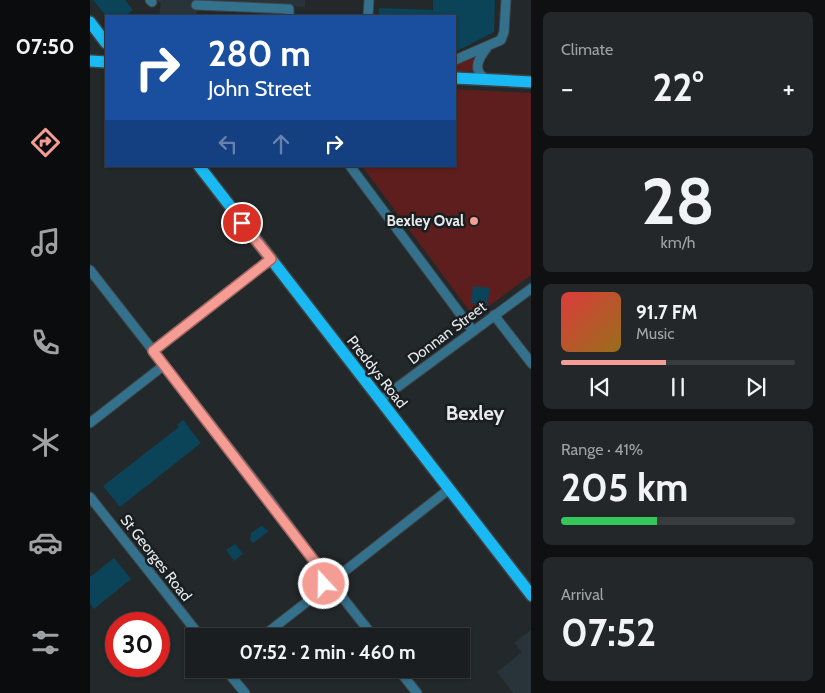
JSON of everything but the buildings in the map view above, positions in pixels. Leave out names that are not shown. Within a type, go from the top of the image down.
[{"type":"main road","points":[[90,22],[105,42]]},
{"type":"main road","points":[[90,61],[105,62]]},
{"type":"main road","points":[[456,78],[531,82]]},
{"type":"main road","name":"Preddys Road","points":[[200,167],[531,596]]},
{"type":"street","points":[[368,15],[369,0]]},
{"type":"street","points":[[456,60],[497,44],[503,37],[506,0]]},
{"type":"street","points":[[196,5],[289,9],[289,15]]},
{"type":"street","points":[[486,48],[479,58],[477,66],[480,74],[486,79]]},
{"type":"street","points":[[351,167],[472,331]]},
{"type":"street","points":[[153,351],[271,259]]},
{"type":"street","points":[[90,270],[367,628]]},
{"type":"street","name":"Donnan Street","points":[[380,400],[531,288]]},
{"type":"street","points":[[494,315],[531,364]]},
{"type":"street","points":[[90,423],[163,366]]},
{"type":"street","points":[[273,628],[448,490]]},
{"type":"street","name":"St Georges Road","points":[[90,497],[194,628]]},
{"type":"street","points":[[232,678],[244,693]]},
{"type":"street","points":[[405,678],[417,693]]},
{"type":"shaded area","points":[[155,0],[305,0],[305,7],[203,1],[197,9],[196,15],[159,15],[161,3]]},
{"type":"shaded area","points":[[471,56],[474,60],[473,71],[456,71],[456,63]]},
{"type":"shaded area","points":[[456,89],[531,93],[531,275],[474,317],[363,167],[456,167]]},
{"type":"shaded area","points":[[531,630],[531,693],[513,693],[497,672],[522,652],[514,643]]},
{"type":"place","name":"Bexley Oval","points":[[474,221]]},
{"type":"district","name":"Bexley","points":[[475,413]]},
{"type":"route","points":[[242,223],[271,259],[153,351],[327,577],[324,580],[324,584]]}]
